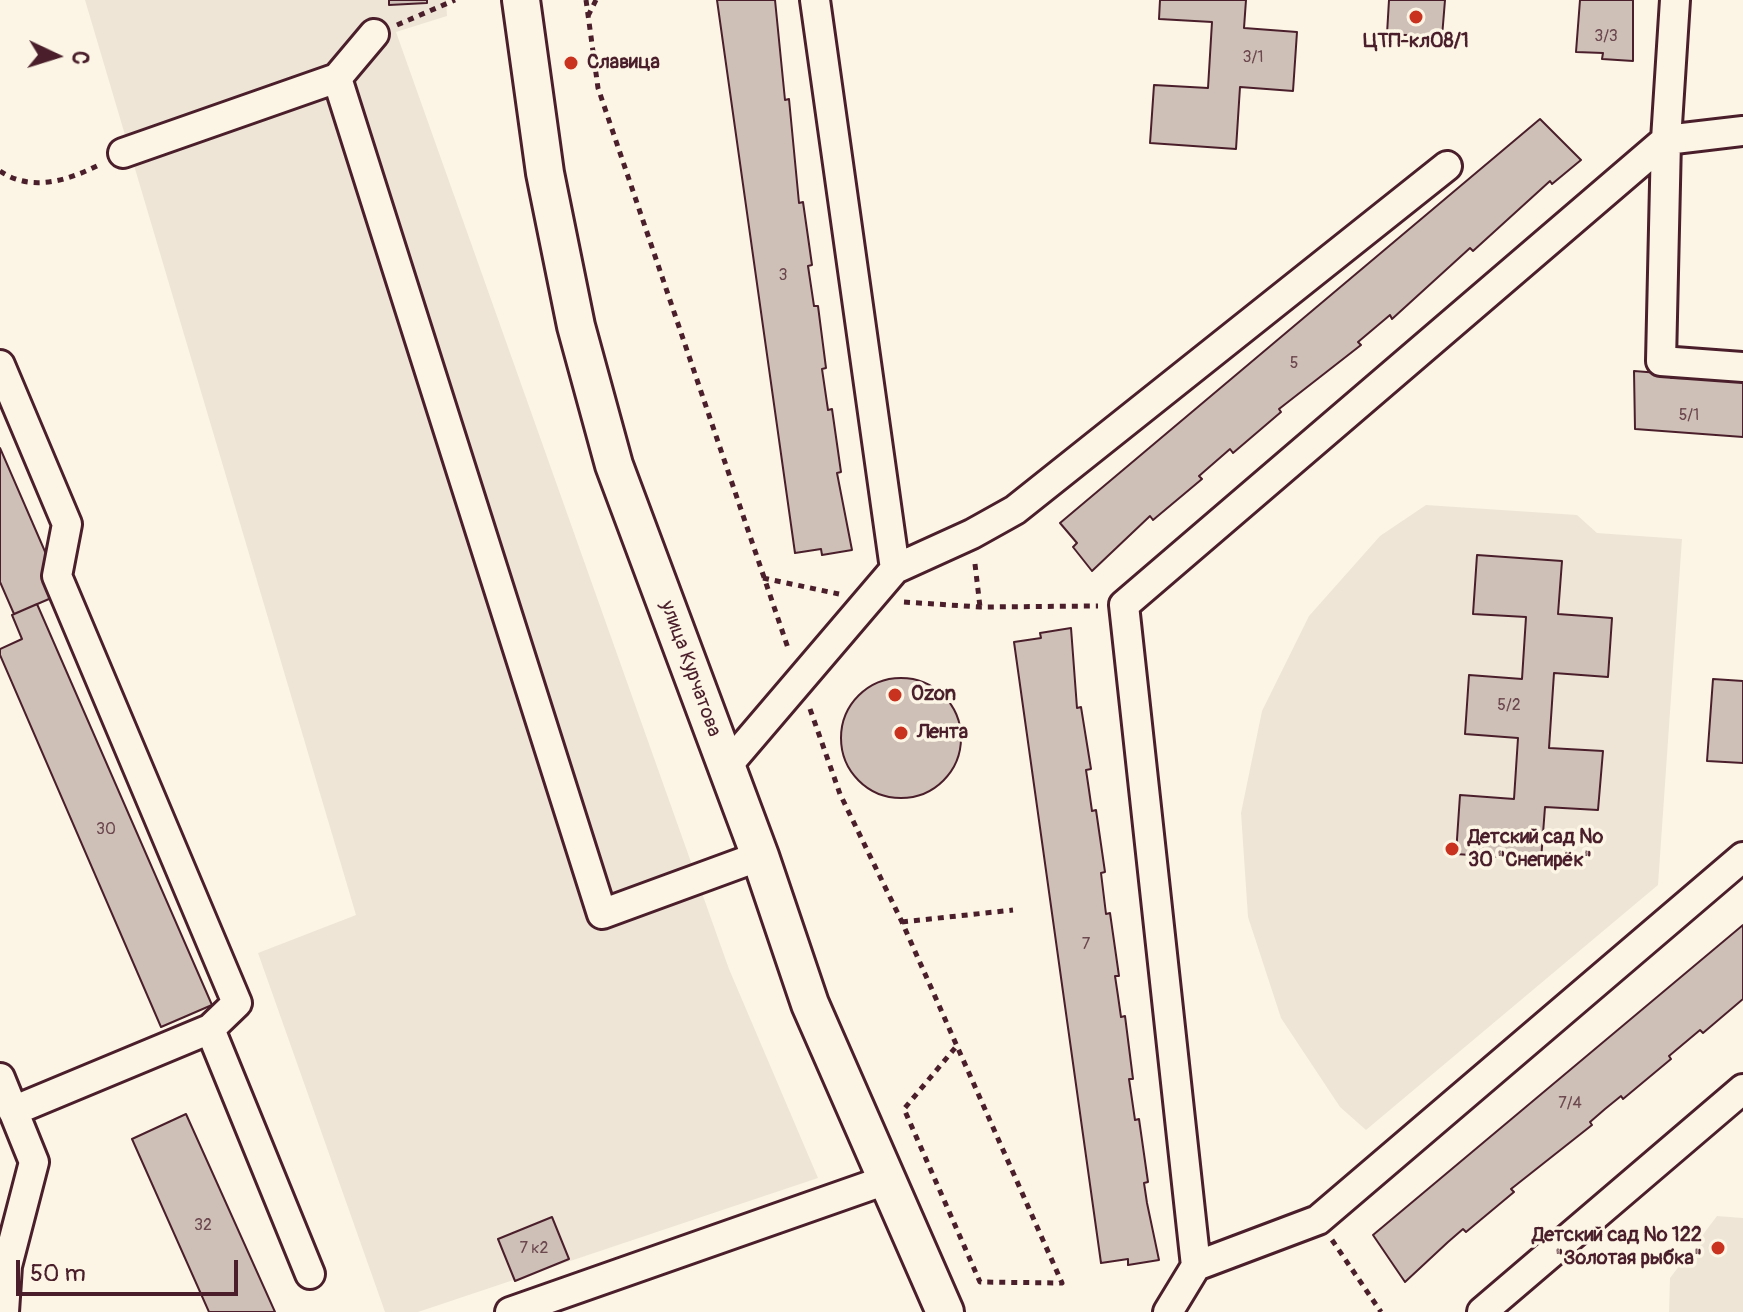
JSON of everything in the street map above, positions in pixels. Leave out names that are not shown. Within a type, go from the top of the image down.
[{"type":"main road","name":"улица Курчатова","points":[[521,0],[545,173],[576,326],[614,465],[760,856],[810,1004],[945,1312]]},
{"type":"street","points":[[815,0],[895,569]]},
{"type":"street","points":[[1675,0],[1666,140],[1661,361],[1743,367]]},
{"type":"street","points":[[123,153],[337,78],[374,34]]},
{"type":"street","points":[[337,78],[602,914],[760,856]]},
{"type":"street","points":[[1168,1312],[1196,1266],[1124,605],[1666,140],[1743,131]]},
{"type":"street","points":[[726,767],[895,569],[972,534],[1015,510],[1447,166]]},
{"type":"street","points":[[0,365],[67,524],[57,576],[237,1003],[210,1029],[13,1111]]},
{"type":"street","points":[[1196,1266],[1318,1220],[1743,857]]},
{"type":"street","points":[[210,1029],[310,1274]]},
{"type":"street","points":[[0,1078],[34,1162],[7,1266],[4,1312]]},
{"type":"street","points":[[1482,1312],[1743,1089]]},
{"type":"street","points":[[510,1312],[886,1180]]},
{"type":"path","points":[[432,11],[455,0]]},
{"type":"path","points":[[586,0],[598,88],[763,578],[840,794],[902,922],[955,1048],[1062,1283],[980,1282],[904,1109],[955,1048]]},
{"type":"path","points":[[588,17],[596,0]]},
{"type":"path","points":[[0,171],[12,179],[54,184],[123,153]]},
{"type":"path","points":[[972,534],[980,607]]},
{"type":"path","points":[[763,578],[868,600],[980,607],[1102,606]]},
{"type":"path","points":[[902,922],[1013,910]]},
{"type":"path","points":[[1318,1220],[1381,1312]]},
{"type":"shaded area","points":[[85,0],[446,0],[447,16],[396,32],[729,969],[818,1178],[418,1312],[385,1312],[258,953],[356,915]]},
{"type":"shaded area","name":"Детский сад № 30 \"Снегирёк\"","points":[[1426,505],[1577,515],[1597,533],[1682,539],[1658,885],[1366,1130],[1340,1107],[1281,1018],[1248,917],[1241,813],[1262,711],[1309,616],[1380,536]]},
{"type":"shaded area","name":"Детский сад № 122 \"Золотая рыбка\"","points":[[1717,1216],[1743,1218],[1743,1312],[1669,1312],[1670,1278]]},
{"type":"building","points":[[389,0],[427,0],[427,3],[389,5]]},
{"type":"building","points":[[717,0],[775,0],[799,203],[803,202],[812,265],[808,266],[814,306],[818,306],[826,368],[822,369],[828,410],[832,409],[841,472],[837,473],[852,550],[822,555],[821,549],[795,553]]},
{"type":"building","points":[[1160,0],[1246,0],[1244,28],[1297,32],[1293,91],[1240,87],[1236,149],[1150,143],[1154,85],[1208,88],[1212,22],[1159,19]]},
{"type":"building","name":"ЦТП-кл08/1","points":[[1389,0],[1445,0],[1442,37],[1387,34]]},
{"type":"building","points":[[1580,0],[1633,0],[1633,61],[1602,59],[1603,53],[1576,52]]},
{"type":"building","name":"Славица","points":[[567,57],[576,57],[575,70],[567,69]]},
{"type":"building","points":[[1540,119],[1581,160],[1552,184],[1550,181],[1473,251],[1470,248],[1392,319],[1390,315],[1358,342],[1361,345],[1279,409],[1281,412],[1233,453],[1230,449],[1199,476],[1202,479],[1153,520],[1150,516],[1092,571],[1073,547],[1077,543],[1060,523]]},
{"type":"building","points":[[1634,371],[1672,374],[1671,378],[1743,379],[1743,437],[1635,429]]},
{"type":"building","points":[[0,448],[63,593],[14,614],[0,582]]},
{"type":"building","points":[[1477,555],[1562,561],[1558,614],[1612,618],[1608,677],[1554,673],[1549,748],[1603,751],[1598,810],[1545,807],[1541,860],[1456,854],[1460,795],[1514,799],[1518,738],[1465,734],[1469,675],[1522,679],[1526,617],[1473,614]]},
{"type":"building","points":[[37,604],[212,1005],[161,1027],[0,655],[0,649],[22,639],[12,615]]},
{"type":"building","points":[[1071,628],[1077,708],[1081,707],[1091,769],[1086,770],[1092,811],[1096,810],[1105,872],[1101,873],[1106,914],[1110,913],[1119,976],[1115,976],[1121,1017],[1125,1016],[1133,1079],[1129,1079],[1135,1120],[1139,1119],[1148,1182],[1144,1183],[1159,1260],[1128,1265],[1128,1259],[1101,1263],[1014,642],[1041,638],[1040,633]]},
{"type":"building","points":[[901,678],[924,682],[944,695],[957,715],[961,738],[957,761],[944,781],[924,794],[901,798],[878,794],[858,781],[845,761],[841,738],[845,715],[858,695],[878,682]]},
{"type":"building","points":[[1713,679],[1743,681],[1743,763],[1707,761]]},
{"type":"building","points":[[1743,925],[1743,999],[1703,1033],[1700,1030],[1623,1099],[1621,1096],[1605,1109],[1590,1122],[1592,1125],[1511,1189],[1514,1192],[1466,1232],[1463,1229],[1405,1282],[1373,1235]]},
{"type":"building","points":[[186,1114],[275,1312],[209,1312],[132,1139]]},
{"type":"building","points":[[552,1217],[569,1259],[515,1281],[498,1239]]},
{"type":"place","name":"ЦТП-кл08/1","points":[[1416,17]]},
{"type":"place","name":"Славица","points":[[571,63]]},
{"type":"place","name":"Ozon","points":[[895,695]]},
{"type":"place","name":"Лента","points":[[901,733]]},
{"type":"place","name":"Детский сад № 30 \"Снегирёк\"","points":[[1452,849]]},
{"type":"place","name":"Детский сад № 122 \"Золотая рыбка\"","points":[[1718,1248]]}]
